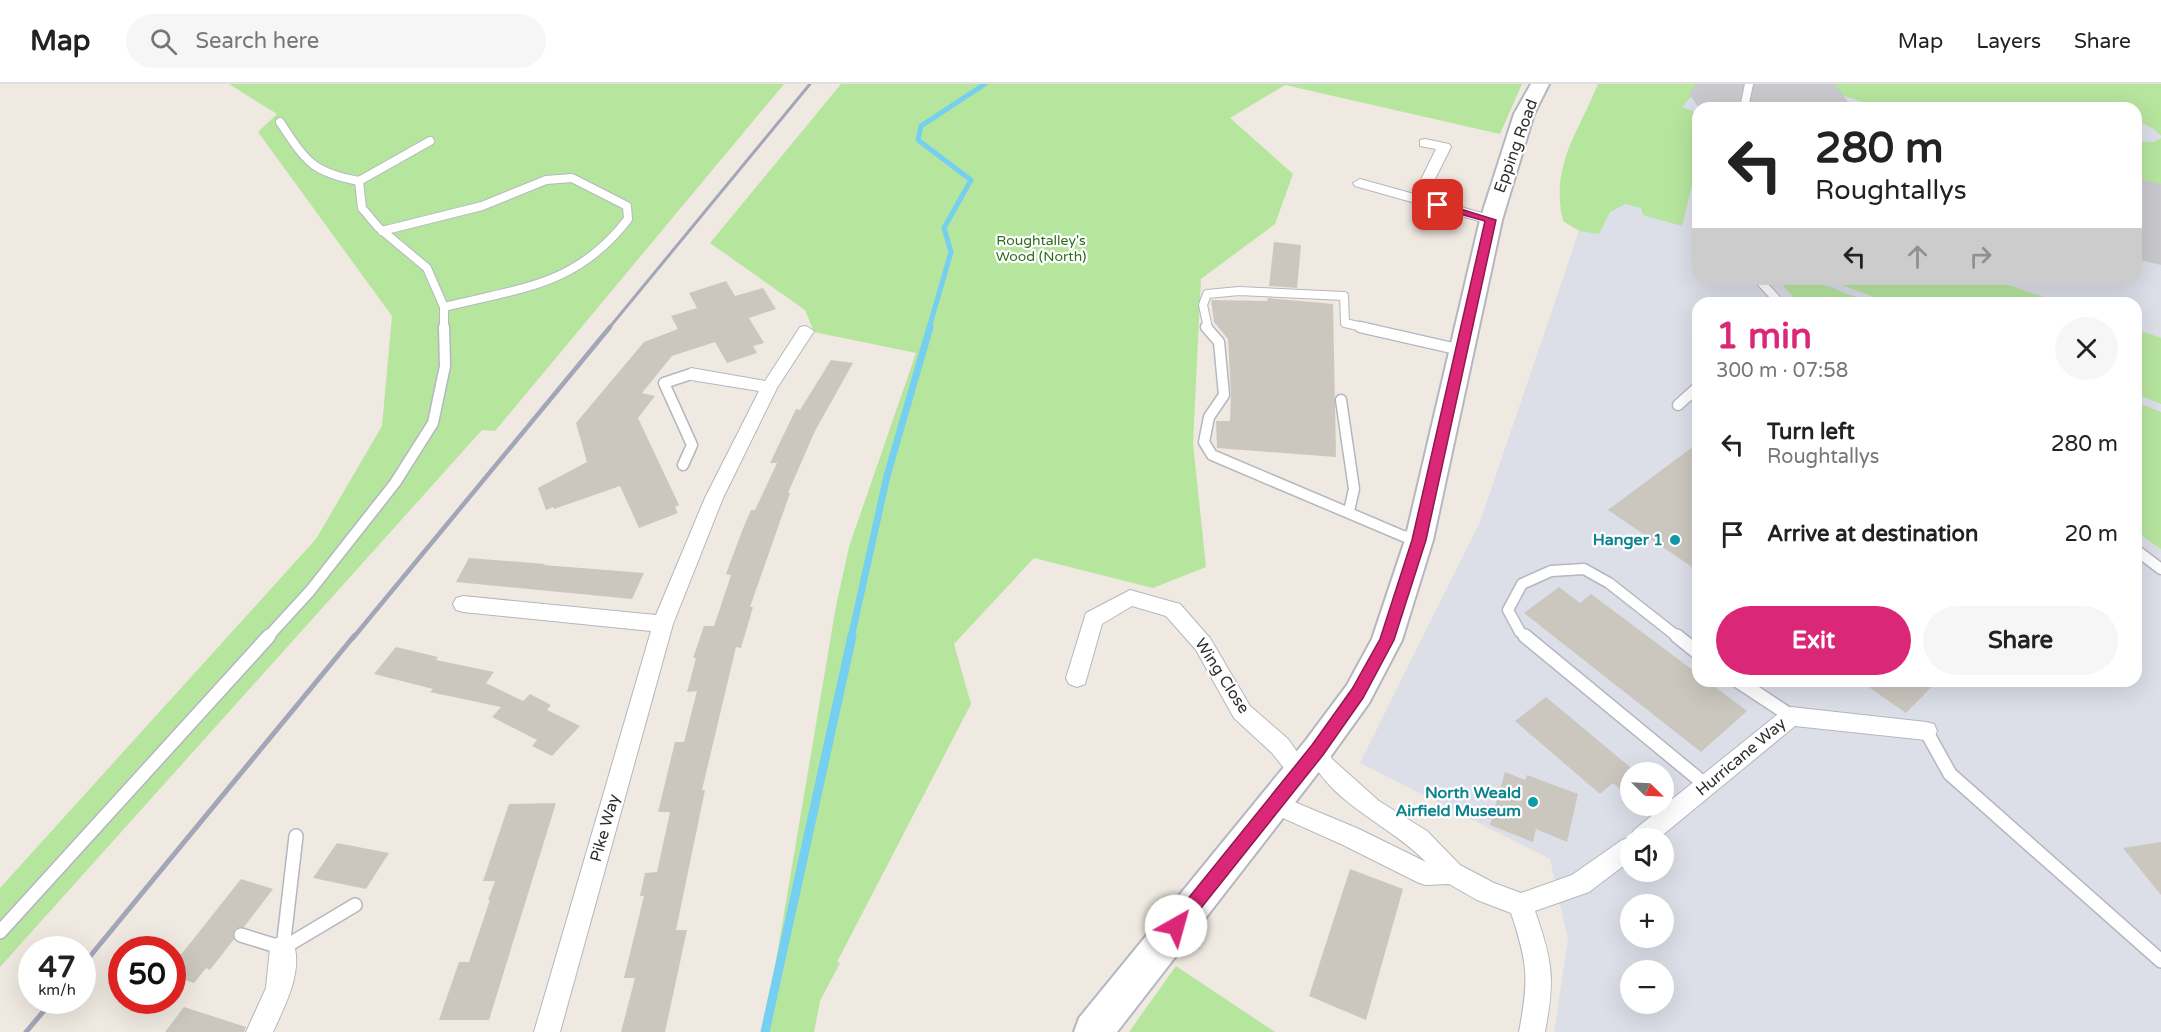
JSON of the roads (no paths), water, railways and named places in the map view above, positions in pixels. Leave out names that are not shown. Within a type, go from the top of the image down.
[{"type":"main road","name":"Epping Road","points":[[1093,1032],[1358,694],[1387,640],[1419,540],[1491,220],[1524,114],[1540,84]]},
{"type":"street","points":[[1418,199],[1444,147],[1425,143]]},
{"type":"street","points":[[1360,183],[1491,220]]},
{"type":"street","name":"Pike Way","points":[[547,1032],[663,624],[714,498],[769,387],[806,331]]},
{"type":"street","points":[[691,374],[769,387]]},
{"type":"street","name":"Wing Close","points":[[1077,678],[1093,619],[1130,598],[1173,610],[1203,644],[1242,712],[1280,746],[1308,760]]},
{"type":"street","points":[[463,604],[663,624]]},
{"type":"street","name":"Hurricane Way","points":[[1654,828],[1791,716],[1926,731]]},
{"type":"street","points":[[1308,760],[1324,766],[1371,808],[1419,839],[1452,873],[1486,892],[1521,905],[1580,884],[1620,855]]},
{"type":"street","points":[[1273,803],[1351,837],[1425,874],[1452,873]]},
{"type":"street","points":[[1521,905],[1537,954],[1540,988],[1532,1032]]},
{"type":"street","points":[[259,1032],[279,989],[282,948]]},
{"type":"lane","points":[[1745,102],[1749,84]]},
{"type":"lane","points":[[280,122],[311,166],[328,176],[359,181],[430,141]]},
{"type":"lane","points":[[382,231],[475,208],[546,180],[572,178],[627,206],[628,219],[610,244],[585,264],[539,282],[444,307]]},
{"type":"lane","points":[[0,932],[310,591],[395,483],[433,423],[445,366],[444,307],[427,268],[382,231],[362,208],[359,181]]},
{"type":"lane","points":[[1764,285],[1774,297]]},
{"type":"lane","points":[[1419,540],[1403,536],[1212,455],[1204,442],[1209,417],[1224,395],[1219,342],[1206,326],[1203,305],[1208,294],[1239,291],[1344,296],[1346,323],[1461,350]]},
{"type":"lane","points":[[683,465],[692,445],[664,383],[691,374]]},
{"type":"lane","points":[[1678,405],[1692,392]]},
{"type":"lane","points":[[1341,400],[1354,489],[1349,512]]},
{"type":"lane","points":[[2142,555],[2161,569]]},
{"type":"lane","points":[[1692,648],[1609,583],[1584,569],[1551,571],[1522,584],[1508,610],[1520,632],[1707,786]]},
{"type":"lane","points":[[1747,687],[1791,716]]},
{"type":"lane","points":[[1926,731],[1950,774],[2161,961]]},
{"type":"lane","points":[[282,948],[296,836]]},
{"type":"lane","points":[[241,935],[282,948],[355,905]]},
{"type":"waterway","points":[[929,328],[951,252],[944,228],[971,180],[918,140],[921,126],[985,84]]},
{"type":"waterway","points":[[851,638],[887,476],[930,327]]},
{"type":"waterway","points":[[765,1032],[852,636]]},
{"type":"railway","points":[[609,328],[810,84]]},
{"type":"railway","points":[[353,638],[610,327]]},
{"type":"railway","points":[[96,949],[354,636]]},
{"type":"railway","points":[[26,1032],[41,1014]]},
{"type":"place","name":"Hanger 1","points":[[1675,540]]},
{"type":"place","name":"North Weald Airfield Museum","points":[[1533,802]]},
{"type":"park label","name":"Roughtalley's Wood (North)","points":[[1041,248]]}]
